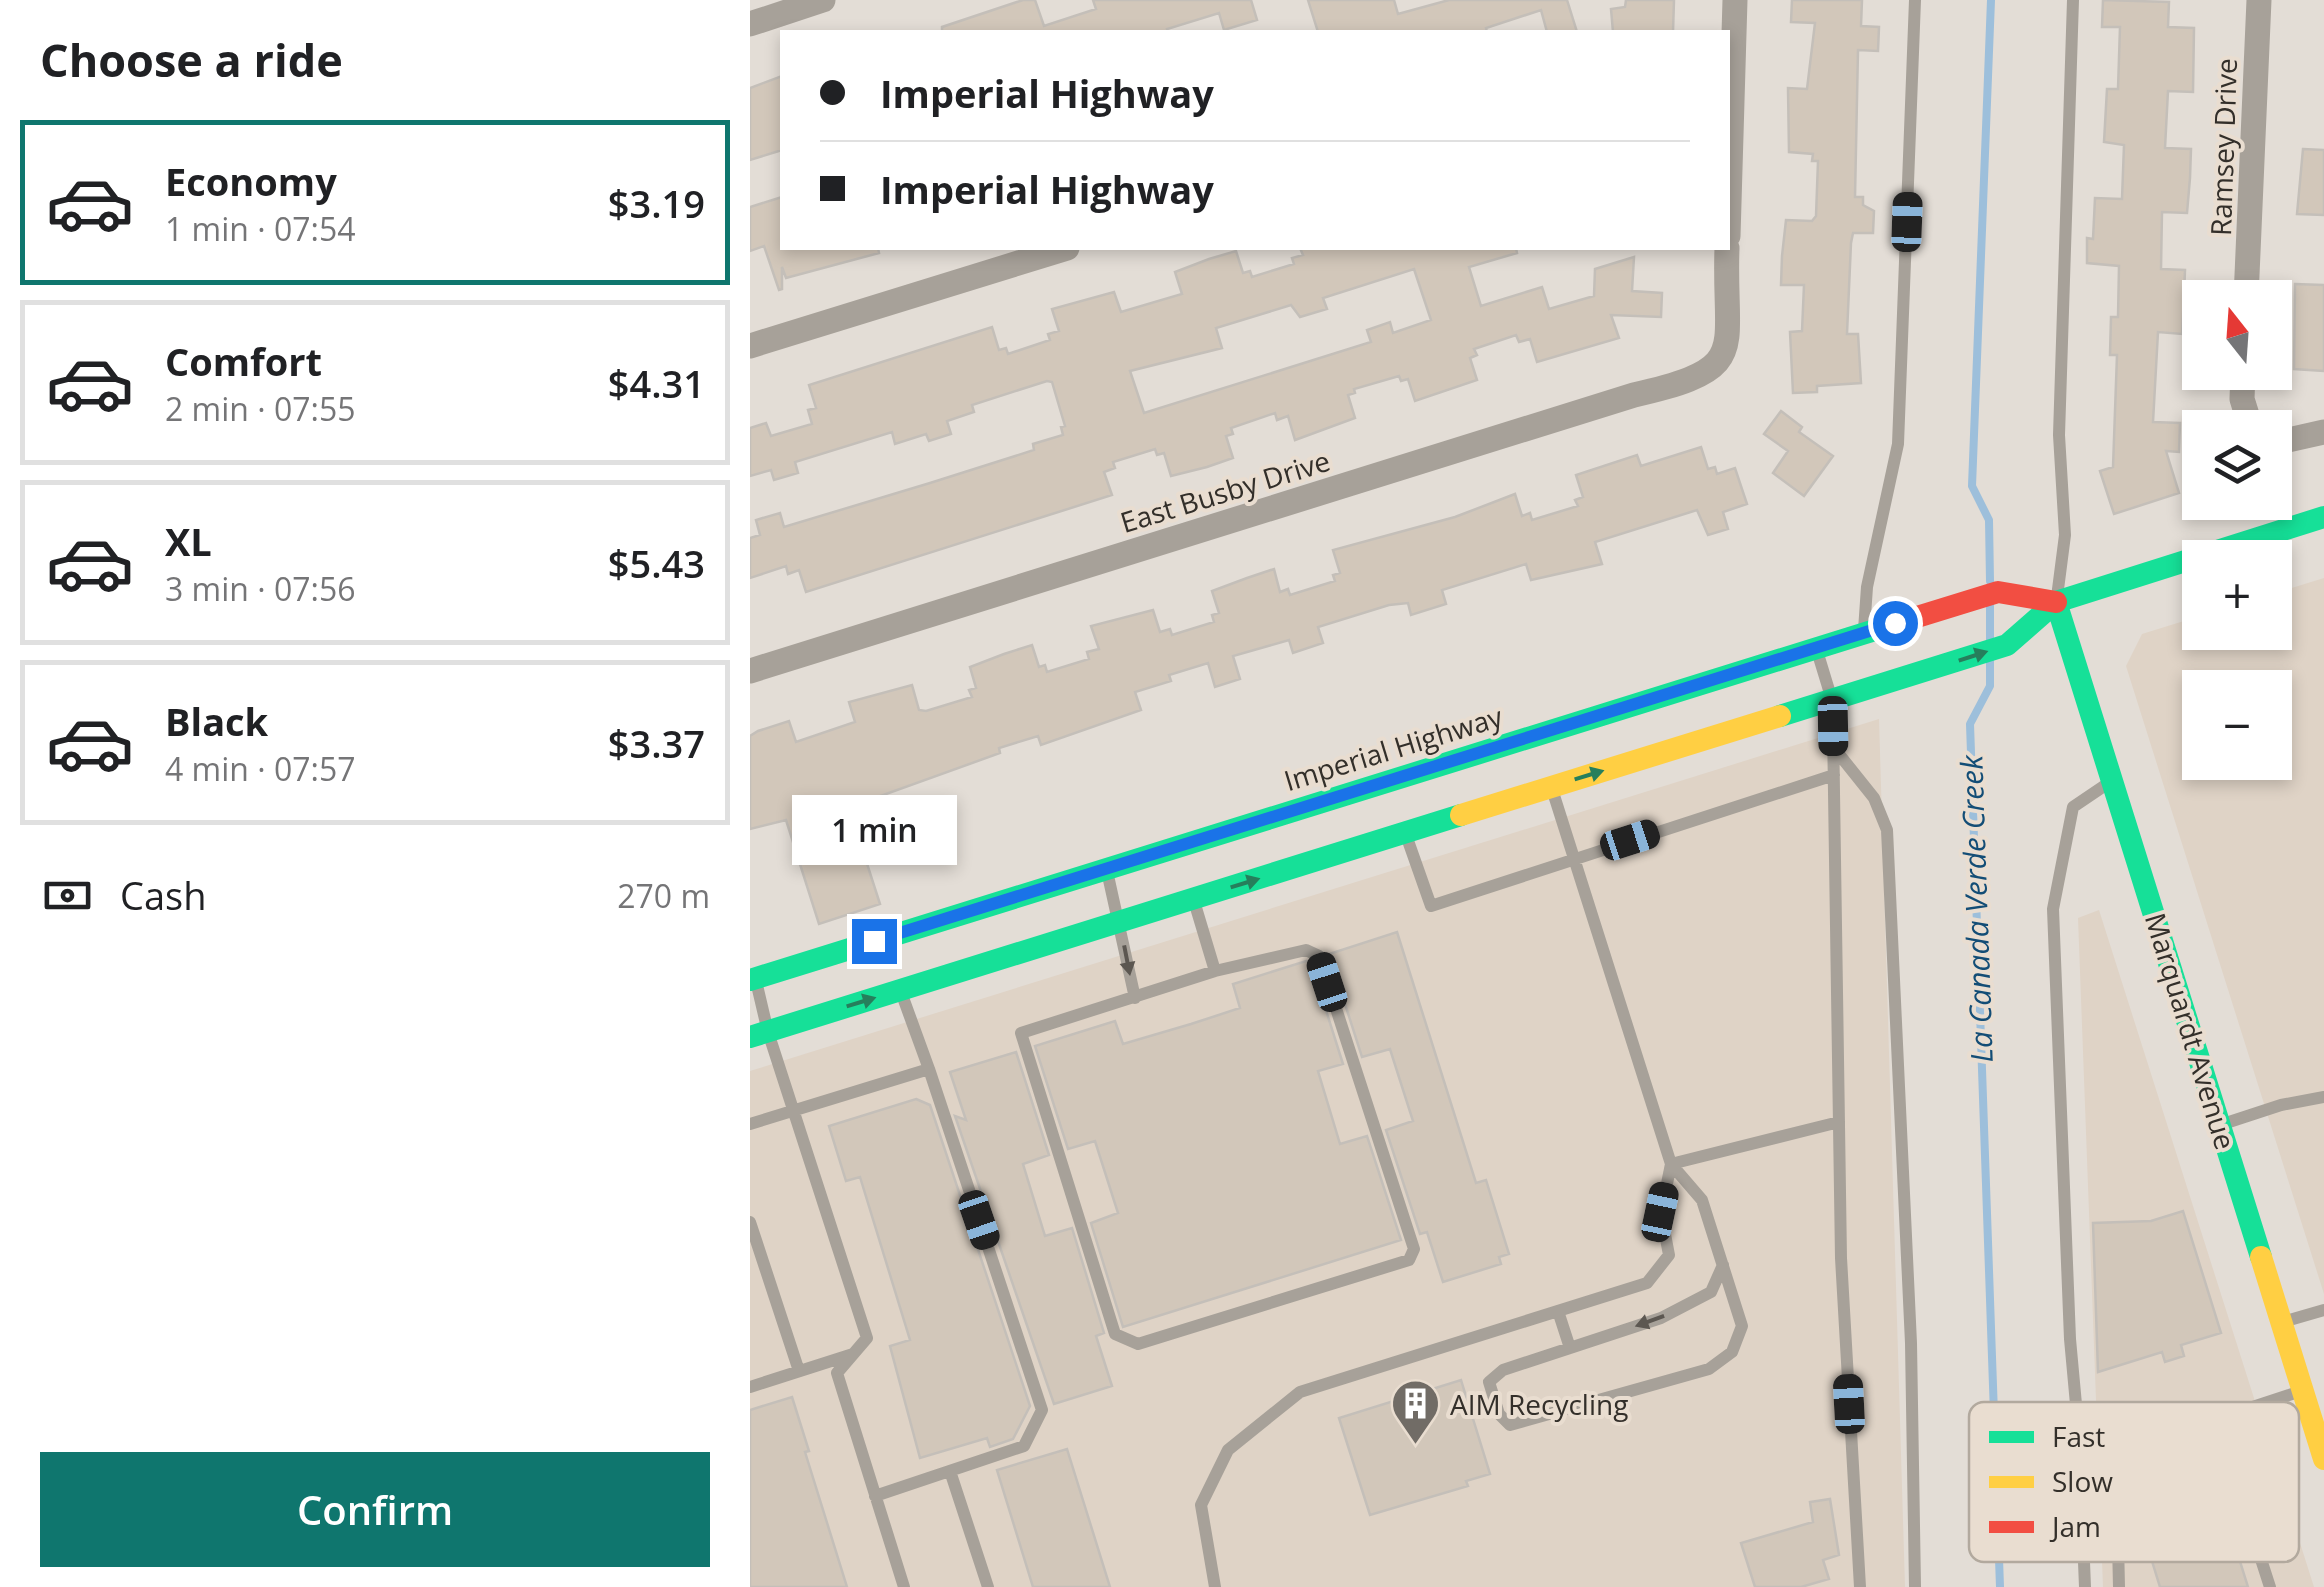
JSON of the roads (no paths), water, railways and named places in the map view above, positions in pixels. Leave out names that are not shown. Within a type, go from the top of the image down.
[{"type":"main road","name":"Imperial Highway","points":[[759,1034],[2007,645],[2046,606],[2324,517]]},
{"type":"main road","name":"Imperial Highway","points":[[753,979],[1998,592],[2046,606]]},
{"type":"main road","name":"Marquardt Avenue","points":[[2046,606],[2113,780],[2324,1460]]},
{"type":"street","points":[[750,24],[823,0]]},
{"type":"street","points":[[1730,96],[1735,0]]},
{"type":"street","name":"Ramsey Drive","points":[[2247,280],[2259,0]]},
{"type":"street","points":[[750,346],[1060,250]]},
{"type":"street","name":"East Busby Drive","points":[[750,671],[1634,395],[1690,382],[1716,366],[1727,344],[1727,250]]},
{"type":"street","points":[[2292,440],[2324,432]]},
{"type":"lane","points":[[1864,632],[1868,588],[1898,444],[1915,0]]},
{"type":"lane","points":[[2046,606],[2065,536],[2059,435],[2073,0]]},
{"type":"lane","points":[[1816,647],[1832,700],[1841,1258],[1860,1587]]},
{"type":"lane","points":[[1834,748],[1874,798],[1887,830],[1889,850],[1911,1344],[1915,1587]]},
{"type":"lane","points":[[1406,832],[1431,906],[1834,775]]},
{"type":"lane","points":[[2076,1402],[2070,1339],[2053,910],[2072,807],[2113,780]]},
{"type":"lane","points":[[1551,787],[1671,1164],[1702,1200],[1723,1265],[1742,1326],[1732,1352],[1710,1369],[1510,1425],[1499,1414],[1489,1382],[1503,1370],[1660,1318],[1711,1292],[1723,1265]]},
{"type":"lane","points":[[1106,868],[1135,998]]},
{"type":"lane","points":[[1194,899],[1215,970]]},
{"type":"lane","points":[[1306,950],[1319,956],[1414,1249],[1409,1260],[1138,1344],[1116,1334],[1021,1033],[1135,998],[1215,970],[1306,950]]},
{"type":"lane","points":[[753,979],[759,1034],[793,1110],[867,1338],[837,1374],[904,1587]]},
{"type":"lane","points":[[876,1496],[1024,1446],[1042,1410],[900,990]]},
{"type":"lane","points":[[750,1124],[928,1069]]},
{"type":"lane","points":[[2220,1125],[2281,1104],[2324,1097]]},
{"type":"lane","points":[[1671,1164],[1839,1122]]},
{"type":"lane","points":[[1215,1587],[1200,1506],[1228,1450],[1300,1392],[1647,1283],[1669,1255],[1660,1212],[1671,1164]]},
{"type":"lane","points":[[750,1222],[799,1371]]},
{"type":"lane","points":[[2282,1322],[2324,1310]]},
{"type":"lane","points":[[1558,1311],[1570,1348]]},
{"type":"lane","points":[[750,1386],[853,1354]]},
{"type":"lane","points":[[2269,1402],[2302,1391]]},
{"type":"lane","points":[[950,1471],[988,1587]]},
{"type":"lane","points":[[2084,1562],[2085,1587]]},
{"type":"lane","points":[[2118,1562],[2119,1587]]},
{"type":"lane","points":[[2262,1562],[2270,1587]]},
{"type":"waterway","name":"La Canada Verde Creek","points":[[1990,581],[1989,520],[1972,486],[1991,0]]},
{"type":"waterway","name":"La Canada Verde Creek","points":[[1990,605],[1990,641]]},
{"type":"waterway","name":"La Canada Verde Creek","points":[[1990,660],[1990,686],[1970,724],[1994,1402]]},
{"type":"waterway","name":"La Canada Verde Creek","points":[[1999,1562],[2000,1587]]},
{"type":"place","name":"AIM Recycling","points":[[1415,1446]]}]
